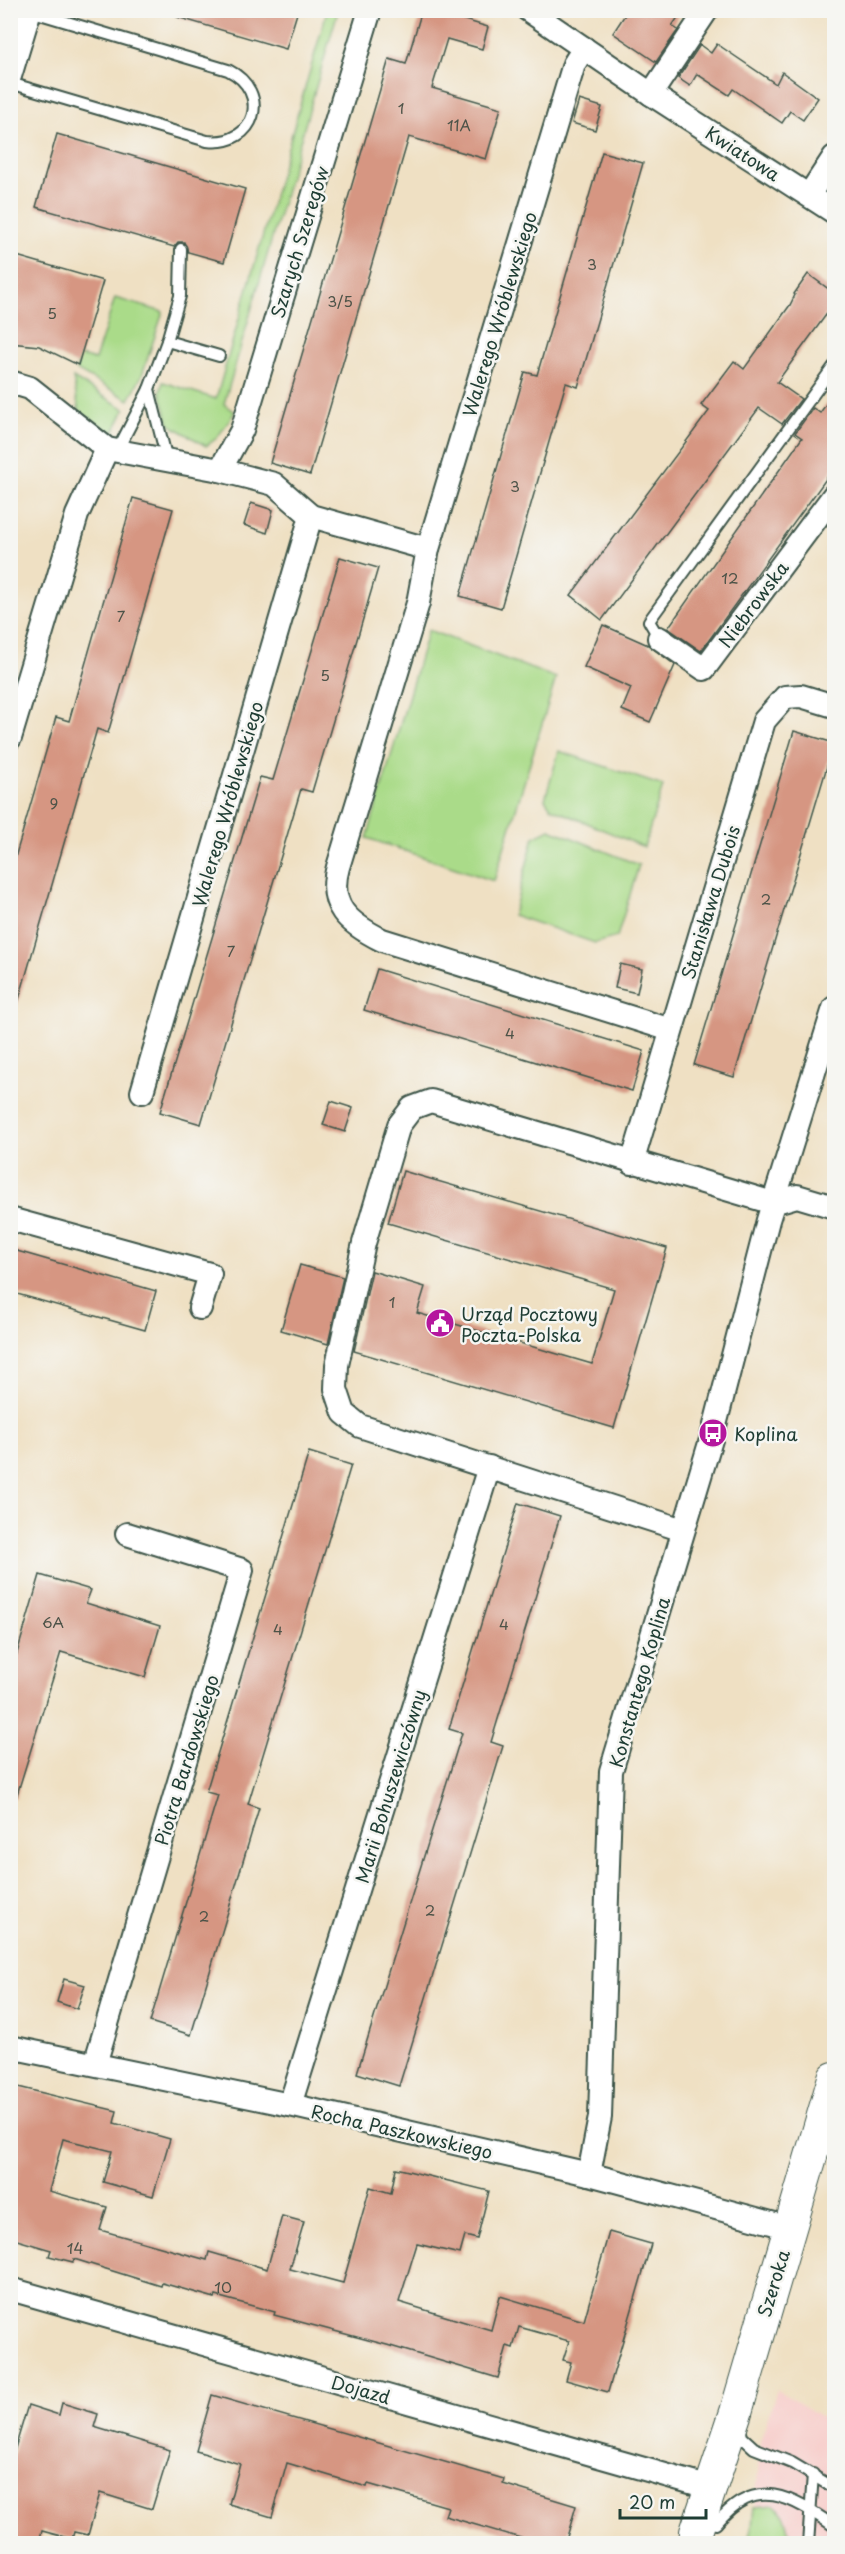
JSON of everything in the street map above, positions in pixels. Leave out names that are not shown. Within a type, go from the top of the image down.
[{"type":"street","name":"Szarych Szeregów","points":[[220,470],[242,430],[370,10]]},
{"type":"street","name":"Kwiatowa","points":[[528,10],[651,94],[834,212]]},
{"type":"street","points":[[651,94],[707,10]]},
{"type":"street","points":[[10,76],[30,11]]},
{"type":"street","name":"Walerego Wróblewskiego","points":[[584,48],[574,64],[428,549],[418,603],[333,883],[335,898],[347,918],[365,932],[392,943],[671,1030]]},
{"type":"street","points":[[809,195],[834,157]]},
{"type":"street","points":[[10,382],[30,388],[112,450],[220,470],[274,484],[311,516],[428,549]]},
{"type":"street","points":[[10,738],[77,515],[112,450]]},
{"type":"street","name":"Niebrowska","points":[[659,638],[704,669],[834,495]]},
{"type":"street","name":"Walerego Wróblewskiego","points":[[142,1092],[311,516]]},
{"type":"street","name":"Stanisława Dubois","points":[[632,1163],[764,721],[785,697],[801,696],[834,706]]},
{"type":"street","name":"Konstantego Koplina","points":[[589,2174],[600,2117],[611,1771],[713,1433],[773,1203],[834,1008]]},
{"type":"street","points":[[684,1530],[360,1426],[344,1413],[336,1389],[337,1365],[364,1243],[399,1125],[412,1108],[431,1101],[632,1163],[773,1203],[797,1196],[834,1208]]},
{"type":"street","points":[[10,1219],[210,1274],[200,1308]]},
{"type":"street","name":"Marii Bohuszewiczówny","points":[[290,2105],[489,1467]]},
{"type":"street","name":"Piotra Bardowskiego","points":[[95,2064],[242,1570],[128,1534]]},
{"type":"street","name":"Rocha Paszkowskiego","points":[[10,2048],[290,2105],[589,2174],[790,2228]]},
{"type":"street","name":"Szeroka","points":[[709,2537],[696,2532],[736,2412],[834,2078]]},
{"type":"street","name":"Dojazd","points":[[10,2289],[711,2488]]},
{"type":"lane","points":[[10,83],[207,141],[220,142],[232,139],[243,132],[251,122],[254,109],[253,96],[248,85],[239,75],[30,11]]},
{"type":"lane","points":[[112,450],[149,389],[167,341],[180,296],[181,249]]},
{"type":"lane","points":[[167,341],[219,356]]},
{"type":"lane","points":[[659,638],[649,621],[834,366]]},
{"type":"lane","points":[[149,389],[167,461]]},
{"type":"lane","points":[[736,2412],[742,2437],[754,2448],[792,2463],[834,2488]]},
{"type":"lane","points":[[808,2544],[813,2475]]},
{"type":"lane","points":[[709,2537],[727,2510],[747,2499],[775,2494],[795,2501],[834,2526]]},
{"type":"shaded area","points":[[777,2390],[834,2424],[834,2543],[753,2544],[760,2441]]},
{"type":"green space","points":[[327,11],[338,11],[224,404],[235,412],[217,438],[206,446],[169,424],[160,392],[163,382],[216,399]]},
{"type":"green space","points":[[115,298],[163,312],[142,375],[129,400],[76,370],[80,356],[95,360]]},
{"type":"green space","points":[[73,378],[125,409],[113,434],[79,411]]},
{"type":"green space","points":[[428,630],[556,678],[494,881],[367,838]]},
{"type":"green space","points":[[559,751],[663,786],[644,847],[551,808],[545,799]]},
{"type":"green space","points":[[550,829],[639,865],[617,937],[595,943],[513,915],[534,837]]},
{"type":"green space","points":[[774,2505],[787,2522],[790,2543],[747,2543],[754,2507]]},
{"type":"building","points":[[177,10],[298,10],[286,49],[177,17]]},
{"type":"building","points":[[422,10],[431,10],[488,27],[482,49],[447,39],[432,88],[501,108],[486,159],[409,137],[310,475],[270,463],[389,59],[406,64]]},
{"type":"building","points":[[628,10],[683,10],[672,26],[678,30],[656,62],[613,33]]},
{"type":"building","points":[[717,44],[776,84],[782,72],[818,98],[803,120],[790,111],[782,123],[733,89],[729,95],[697,74],[690,86],[678,78],[700,45],[711,53]]},
{"type":"building","points":[[579,100],[602,107],[595,130],[572,123]]},
{"type":"building","points":[[57,134],[245,189],[224,262],[188,252],[184,242],[178,242],[174,247],[36,207]]},
{"type":"building","points":[[602,152],[643,163],[578,387],[566,383],[501,608],[460,596],[525,372],[537,375]]},
{"type":"building","points":[[10,254],[103,281],[78,365],[39,346],[10,343]]},
{"type":"building","points":[[808,274],[834,293],[834,304],[777,382],[801,399],[782,424],[759,408],[602,620],[571,595],[709,411],[701,405],[734,361],[744,369],[790,305],[794,294]]},
{"type":"building","points":[[834,393],[834,468],[701,651],[668,628],[802,438],[795,433],[813,408],[820,413]]},
{"type":"building","points":[[133,498],[173,509],[108,733],[97,729],[17,1006],[10,1005],[10,875],[56,717],[69,721]]},
{"type":"building","points":[[251,503],[273,510],[267,533],[244,525]]},
{"type":"building","points":[[340,557],[378,568],[312,792],[301,789],[201,1124],[160,1112],[260,777],[273,780]]},
{"type":"building","points":[[603,625],[648,645],[675,665],[650,722],[622,710],[631,688],[584,667]]},
{"type":"building","points":[[794,731],[834,743],[734,1077],[694,1065]]},
{"type":"building","points":[[620,964],[642,969],[637,993],[615,988]]},
{"type":"building","points":[[377,969],[644,1051],[632,1091],[364,1010]]},
{"type":"building","points":[[331,1101],[353,1108],[345,1132],[323,1125]]},
{"type":"building","points":[[403,1171],[667,1248],[614,1428],[354,1351],[372,1271],[425,1287],[417,1313],[592,1364],[614,1289],[388,1223]]},
{"type":"building","points":[[10,1249],[156,1291],[145,1330],[10,1292]]},
{"type":"building","points":[[300,1265],[343,1277],[328,1344],[281,1330]]},
{"type":"building","points":[[309,1452],[351,1465],[248,1804],[259,1808],[191,2035],[150,2022],[218,1795],[206,1792]]},
{"type":"building","points":[[518,1503],[560,1516],[491,1742],[503,1746],[399,2086],[357,2073],[462,1733],[449,1729]]},
{"type":"building","points":[[40,1575],[91,1590],[86,1603],[160,1626],[145,1677],[61,1652],[16,1798],[10,1797],[10,1677]]},
{"type":"building","points":[[64,1979],[85,1985],[77,2009],[57,2002]]},
{"type":"building","points":[[10,2085],[117,2111],[114,2123],[170,2139],[153,2196],[103,2182],[112,2151],[63,2139],[49,2191],[107,2207],[100,2230],[207,2260],[209,2252],[267,2269],[282,2216],[304,2222],[290,2269],[343,2283],[370,2187],[391,2193],[396,2168],[489,2191],[477,2239],[465,2236],[460,2254],[417,2244],[399,2302],[491,2330],[500,2296],[584,2321],[609,2232],[651,2244],[608,2392],[566,2380],[571,2362],[563,2360],[569,2341],[519,2327],[513,2348],[507,2346],[498,2378],[274,2315],[275,2312],[162,2283],[161,2286],[74,2259],[73,2262],[49,2256],[51,2250],[10,2238]]},
{"type":"building","points":[[212,2395],[504,2479],[503,2484],[576,2506],[565,2544],[541,2544],[445,2516],[448,2507],[368,2484],[367,2487],[287,2463],[272,2517],[229,2504],[240,2464],[196,2451]]},
{"type":"building","points":[[62,2403],[98,2414],[94,2427],[170,2450],[152,2509],[100,2493],[88,2535],[74,2532],[72,2539],[42,2531],[38,2544],[10,2544],[10,2465],[28,2405],[59,2415]]},
{"type":"place","name":"Urząd Pocztowy Poczta-Polska","points":[[440,1323]]},
{"type":"place","name":"Koplina","points":[[713,1433]]}]
